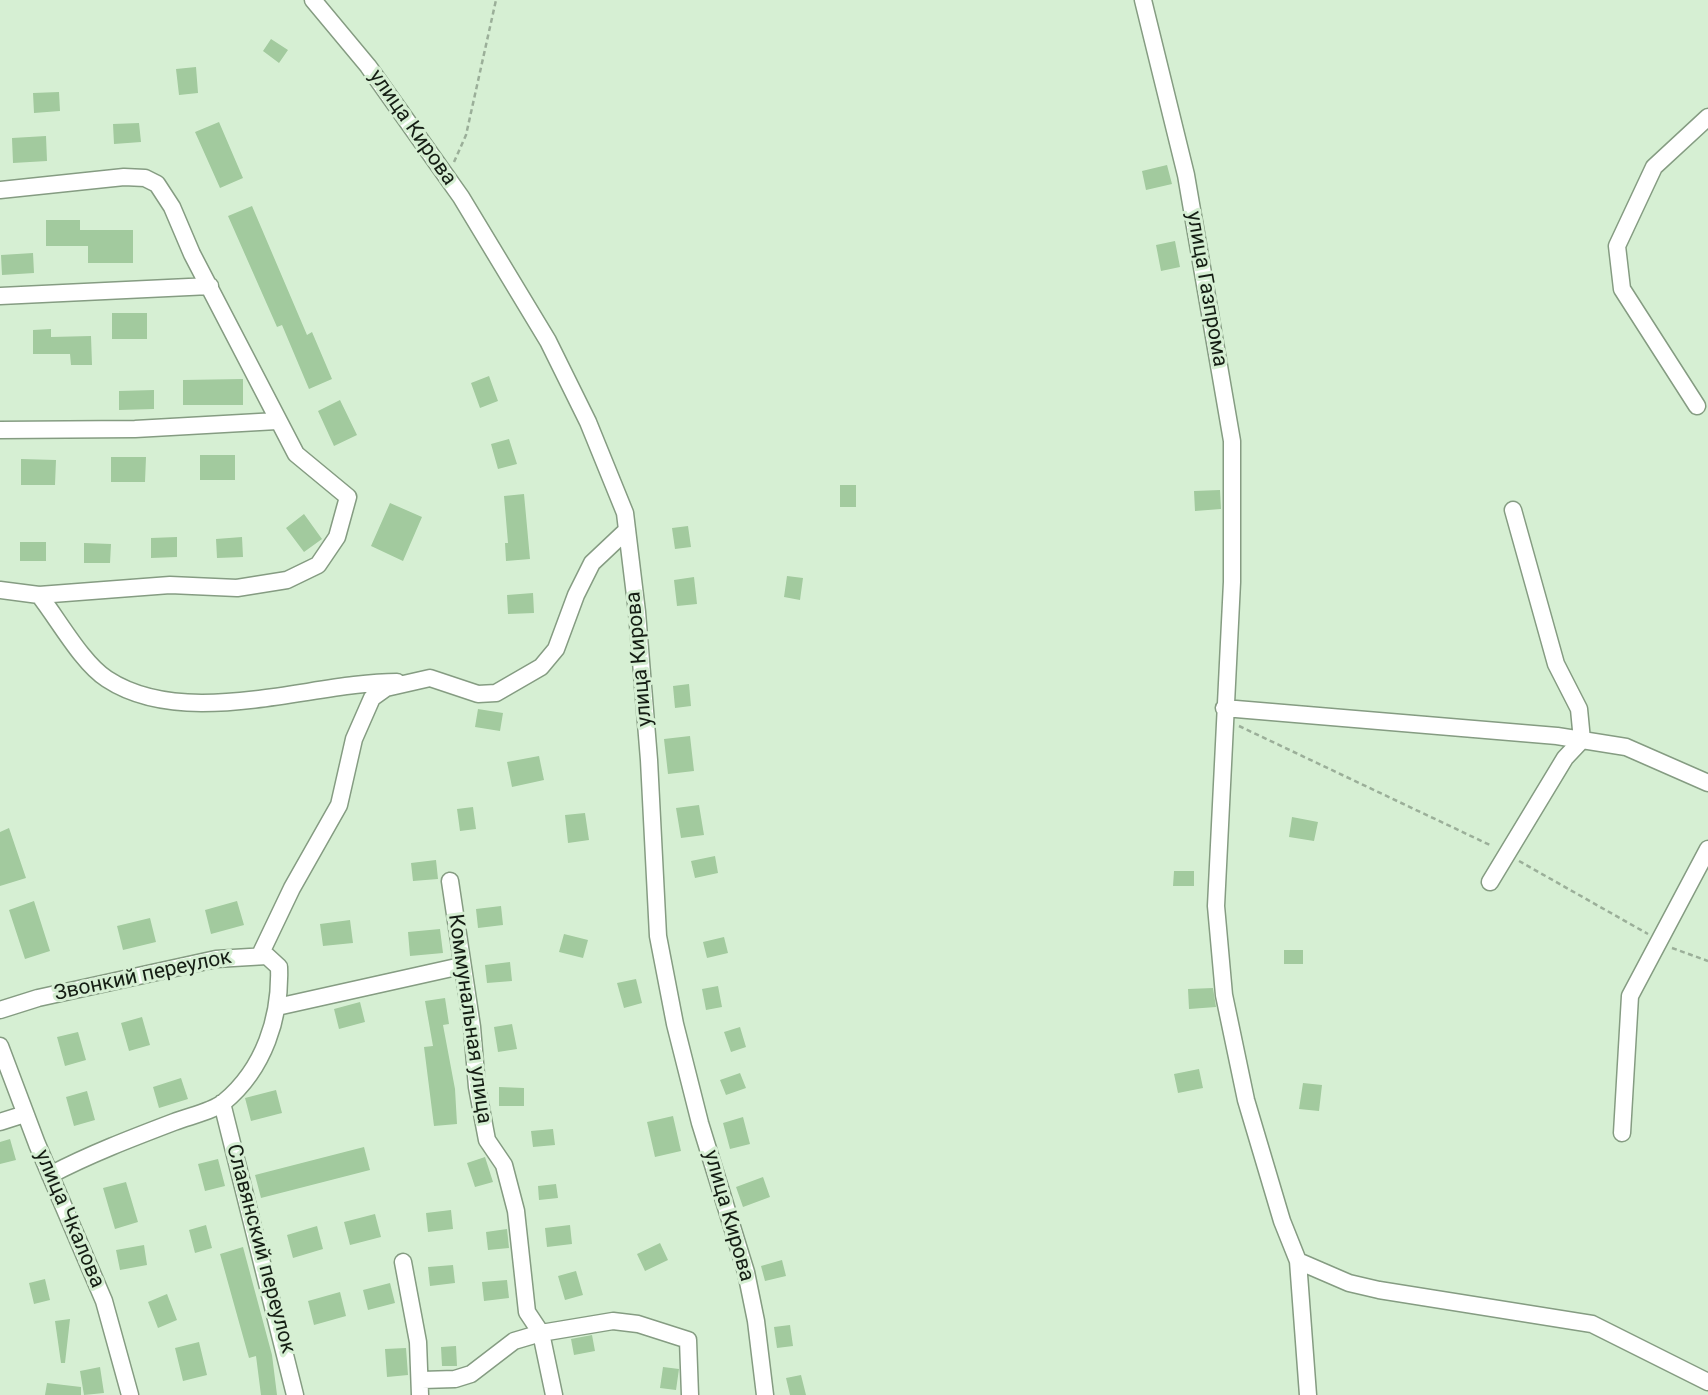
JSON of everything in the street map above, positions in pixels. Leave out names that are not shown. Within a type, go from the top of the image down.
[{"type":"street","name":"улица Кирова","points":[[313,0],[368,66],[447,178],[548,341],[588,422],[625,513],[649,760],[658,936],[675,1024],[700,1123],[746,1272],[756,1321],[765,1395]]},
{"type":"street","name":"улица Газпрома","points":[[1143,0],[1186,174],[1232,441],[1232,582],[1216,906],[1224,995],[1246,1100],[1282,1221],[1298,1261],[1308,1395]]},
{"type":"street","points":[[1697,406],[1622,289],[1617,246],[1654,167],[1708,117]]},
{"type":"street","points":[[0,190],[124,177],[145,178],[157,184],[172,206],[277,421],[296,454],[348,498],[337,537],[318,565],[287,580],[237,588],[170,585],[39,595],[0,590]]},
{"type":"street","points":[[0,296],[210,286]]},
{"type":"street","points":[[0,430],[148,428],[277,421]]},
{"type":"street","points":[[1490,881],[1565,758],[1582,740],[1580,709],[1556,664],[1513,510]]},
{"type":"street","points":[[260,956],[292,888],[339,805],[354,739],[372,698],[386,688],[430,678],[478,694],[496,693],[541,667],[556,649],[576,595],[592,564],[627,530]]},
{"type":"street","points":[[39,595],[84,656],[106,679],[161,698],[242,701],[372,682],[407,682]]},
{"type":"street","points":[[1224,714],[1582,740],[1626,747],[1708,783]]},
{"type":"street","points":[[1622,1133],[1630,996],[1708,849]]},
{"type":"street","name":"Коммунальная улица","points":[[450,881],[472,1027],[477,1087],[487,1140],[503,1165],[516,1211],[527,1312],[541,1333],[554,1395]]},
{"type":"street","name":"Звонкий переулок","points":[[0,1010],[38,998],[216,959],[267,956],[279,967],[280,995],[270,1036],[252,1072],[222,1103],[76,1161],[50,1175]]},
{"type":"street","points":[[277,1007],[461,966]]},
{"type":"street","name":"улица Чкалова","points":[[0,1046],[25,1114],[104,1301],[130,1395]]},
{"type":"street","name":"Славянский переулок","points":[[222,1103],[295,1395]]},
{"type":"street","points":[[0,1122],[25,1114]]},
{"type":"street","points":[[1298,1261],[1349,1283],[1379,1290],[1592,1324],[1708,1382]]},
{"type":"street","points":[[403,1262],[409,1285],[421,1387],[471,1374],[514,1341],[541,1333],[613,1321],[638,1324],[688,1340],[690,1395]]},
{"type":"path","points":[[447,178],[466,135],[496,0]]},
{"type":"path","points":[[1224,714],[1507,854],[1660,942],[1708,961]]},
{"type":"building","points":[[271,39],[288,50],[279,63],[263,51]]},
{"type":"building","points":[[196,67],[198,93],[179,95],[176,69]]},
{"type":"building","points":[[59,92],[60,111],[34,113],[33,93]]},
{"type":"building","points":[[219,122],[243,178],[220,188],[195,132]]},
{"type":"building","points":[[139,123],[141,142],[114,144],[113,124]]},
{"type":"building","points":[[46,136],[47,161],[13,163],[12,138]]},
{"type":"building","points":[[1167,165],[1172,184],[1146,190],[1142,171]]},
{"type":"building","points":[[252,206],[307,335],[312,332],[332,379],[309,389],[282,325],[277,327],[228,216]]},
{"type":"building","points":[[46,220],[80,220],[80,230],[133,230],[133,263],[88,263],[88,246],[46,246]]},
{"type":"building","points":[[1175,241],[1180,267],[1161,271],[1156,245]]},
{"type":"building","points":[[33,253],[34,273],[2,275],[1,255]]},
{"type":"building","points":[[112,313],[147,313],[147,339],[112,339]]},
{"type":"building","points":[[51,329],[51,337],[91,336],[92,365],[71,365],[70,354],[33,354],[33,330]]},
{"type":"building","points":[[489,376],[498,401],[480,408],[471,383]]},
{"type":"building","points":[[243,379],[243,405],[183,405],[183,380]]},
{"type":"building","points":[[154,390],[154,409],[119,410],[119,391]]},
{"type":"building","points":[[340,400],[357,435],[334,446],[318,411]]},
{"type":"building","points":[[509,439],[517,464],[498,469],[491,444]]},
{"type":"building","points":[[200,455],[235,455],[235,480],[200,480]]},
{"type":"building","points":[[111,457],[146,457],[145,482],[111,482]]},
{"type":"building","points":[[21,459],[56,460],[55,485],[21,485]]},
{"type":"building","points":[[840,485],[856,485],[856,507],[840,507]]},
{"type":"building","points":[[1220,490],[1221,509],[1195,511],[1194,491]]},
{"type":"building","points":[[524,494],[530,559],[506,561],[505,543],[508,543],[504,496]]},
{"type":"building","points":[[390,503],[422,517],[403,561],[371,546]]},
{"type":"building","points":[[304,514],[322,539],[304,552],[286,528]]},
{"type":"building","points":[[688,526],[691,547],[675,549],[672,528]]},
{"type":"building","points":[[177,537],[177,557],[151,558],[151,538]]},
{"type":"building","points":[[242,537],[243,557],[217,558],[216,539]]},
{"type":"building","points":[[20,542],[46,542],[46,561],[20,561]]},
{"type":"building","points":[[84,543],[111,544],[110,563],[84,563]]},
{"type":"building","points":[[787,576],[803,578],[800,600],[784,597]]},
{"type":"building","points":[[694,577],[697,604],[677,606],[674,580]]},
{"type":"building","points":[[533,593],[534,613],[508,614],[507,595]]},
{"type":"building","points":[[689,684],[691,706],[675,708],[673,686]]},
{"type":"building","points":[[478,709],[503,713],[500,731],[475,727]]},
{"type":"building","points":[[690,736],[694,771],[668,774],[664,739]]},
{"type":"building","points":[[539,756],[544,780],[512,787],[507,762]]},
{"type":"building","points":[[699,805],[704,835],[681,838],[676,808]]},
{"type":"building","points":[[473,807],[476,829],[460,831],[457,809]]},
{"type":"building","points":[[585,813],[589,840],[568,843],[565,815]]},
{"type":"building","points":[[1292,817],[1318,822],[1314,841],[1289,837]]},
{"type":"building","points":[[9,828],[26,878],[0,886],[0,832]]},
{"type":"building","points":[[715,856],[718,873],[695,878],[691,861]]},
{"type":"building","points":[[436,860],[438,879],[413,881],[411,863]]},
{"type":"building","points":[[1174,871],[1194,871],[1194,886],[1173,886]]},
{"type":"building","points":[[34,901],[50,951],[25,959],[9,910]]},
{"type":"building","points":[[237,901],[244,925],[211,934],[205,910]]},
{"type":"building","points":[[501,906],[503,925],[478,928],[476,909]]},
{"type":"building","points":[[150,918],[156,942],[123,950],[117,926]]},
{"type":"building","points":[[350,920],[353,943],[323,946],[320,924]]},
{"type":"building","points":[[440,929],[443,953],[410,956],[408,932]]},
{"type":"building","points":[[564,934],[588,940],[583,958],[559,952]]},
{"type":"building","points":[[724,937],[728,953],[707,958],[703,942]]},
{"type":"building","points":[[1284,950],[1303,950],[1303,964],[1284,964]]},
{"type":"building","points":[[510,962],[512,981],[487,983],[485,965]]},
{"type":"building","points":[[636,979],[642,1003],[624,1008],[617,983]]},
{"type":"building","points":[[718,986],[722,1007],[706,1010],[702,989]]},
{"type":"building","points":[[1213,988],[1216,1007],[1189,1009],[1188,989]]},
{"type":"building","points":[[445,998],[449,1024],[443,1025],[455,1089],[457,1124],[434,1126],[424,1047],[433,1046],[425,1001]]},
{"type":"building","points":[[360,1002],[365,1022],[339,1029],[334,1009]]},
{"type":"building","points":[[142,1017],[150,1045],[129,1051],[121,1023]]},
{"type":"building","points":[[512,1024],[517,1049],[498,1052],[494,1027]]},
{"type":"building","points":[[740,1027],[746,1047],[731,1052],[724,1032]]},
{"type":"building","points":[[78,1032],[86,1060],[65,1066],[57,1037]]},
{"type":"building","points":[[1199,1069],[1203,1088],[1178,1093],[1174,1074]]},
{"type":"building","points":[[740,1073],[746,1088],[726,1095],[720,1080]]},
{"type":"building","points":[[181,1078],[188,1099],[159,1108],[153,1087]]},
{"type":"building","points":[[1303,1083],[1322,1085],[1319,1111],[1299,1109]]},
{"type":"building","points":[[499,1087],[524,1088],[524,1106],[499,1106]]},
{"type":"building","points":[[276,1090],[282,1113],[251,1121],[245,1098]]},
{"type":"building","points":[[87,1091],[95,1120],[74,1126],[66,1097]]},
{"type":"building","points":[[673,1116],[681,1151],[655,1157],[647,1122]]},
{"type":"building","points":[[743,1117],[750,1144],[730,1149],[723,1123]]},
{"type":"building","points":[[553,1129],[555,1145],[533,1147],[531,1131]]},
{"type":"building","points":[[10,1139],[16,1160],[0,1164],[0,1142]]},
{"type":"building","points":[[364,1147],[370,1170],[261,1198],[255,1175]]},
{"type":"building","points":[[485,1157],[493,1182],[475,1187],[467,1163]]},
{"type":"building","points":[[218,1159],[225,1186],[205,1191],[198,1164]]},
{"type":"building","points":[[763,1177],[770,1197],[743,1207],[736,1187]]},
{"type":"building","points":[[126,1182],[138,1222],[115,1229],[103,1188]]},
{"type":"building","points":[[556,1184],[558,1198],[539,1200],[538,1186]]},
{"type":"building","points":[[451,1210],[453,1229],[428,1232],[426,1213]]},
{"type":"building","points":[[375,1214],[381,1237],[350,1245],[344,1222]]},
{"type":"building","points":[[206,1225],[212,1248],[195,1253],[189,1230]]},
{"type":"building","points":[[570,1225],[572,1244],[547,1247],[545,1228]]},
{"type":"building","points":[[317,1226],[323,1249],[293,1258],[287,1235]]},
{"type":"building","points":[[507,1229],[509,1248],[488,1250],[486,1232]]},
{"type":"building","points":[[660,1243],[668,1260],[645,1271],[637,1254]]},
{"type":"building","points":[[144,1245],[147,1265],[120,1270],[116,1250]]},
{"type":"building","points":[[243,1247],[272,1355],[277,1395],[261,1395],[256,1356],[249,1358],[220,1254]]},
{"type":"building","points":[[782,1260],[786,1276],[765,1281],[761,1266]]},
{"type":"building","points":[[453,1265],[455,1283],[430,1286],[428,1267]]},
{"type":"building","points":[[576,1271],[583,1295],[565,1300],[558,1276]]},
{"type":"building","points":[[45,1279],[50,1300],[34,1304],[29,1283]]},
{"type":"building","points":[[507,1280],[509,1298],[484,1301],[482,1282]]},
{"type":"building","points":[[390,1283],[395,1303],[368,1310],[363,1290]]},
{"type":"building","points":[[340,1292],[346,1316],[314,1325],[308,1301]]},
{"type":"building","points":[[167,1294],[177,1320],[158,1328],[148,1302]]},
{"type":"building","points":[[70,1319],[65,1363],[61,1363],[55,1321]]},
{"type":"building","points":[[790,1325],[793,1346],[777,1348],[774,1327]]},
{"type":"building","points":[[592,1335],[595,1351],[574,1355],[571,1339]]},
{"type":"building","points":[[199,1342],[207,1375],[183,1381],[175,1348]]},
{"type":"building","points":[[456,1346],[457,1366],[442,1366],[441,1347]]},
{"type":"building","points":[[406,1348],[408,1375],[387,1377],[385,1349]]},
{"type":"building","points":[[100,1367],[104,1393],[84,1395],[80,1371]]},
{"type":"building","points":[[663,1367],[679,1369],[676,1390],[660,1388]]},
{"type":"building","points":[[801,1375],[806,1395],[790,1395],[786,1378]]},
{"type":"building","points":[[47,1383],[81,1387],[81,1395],[45,1395]]}]
